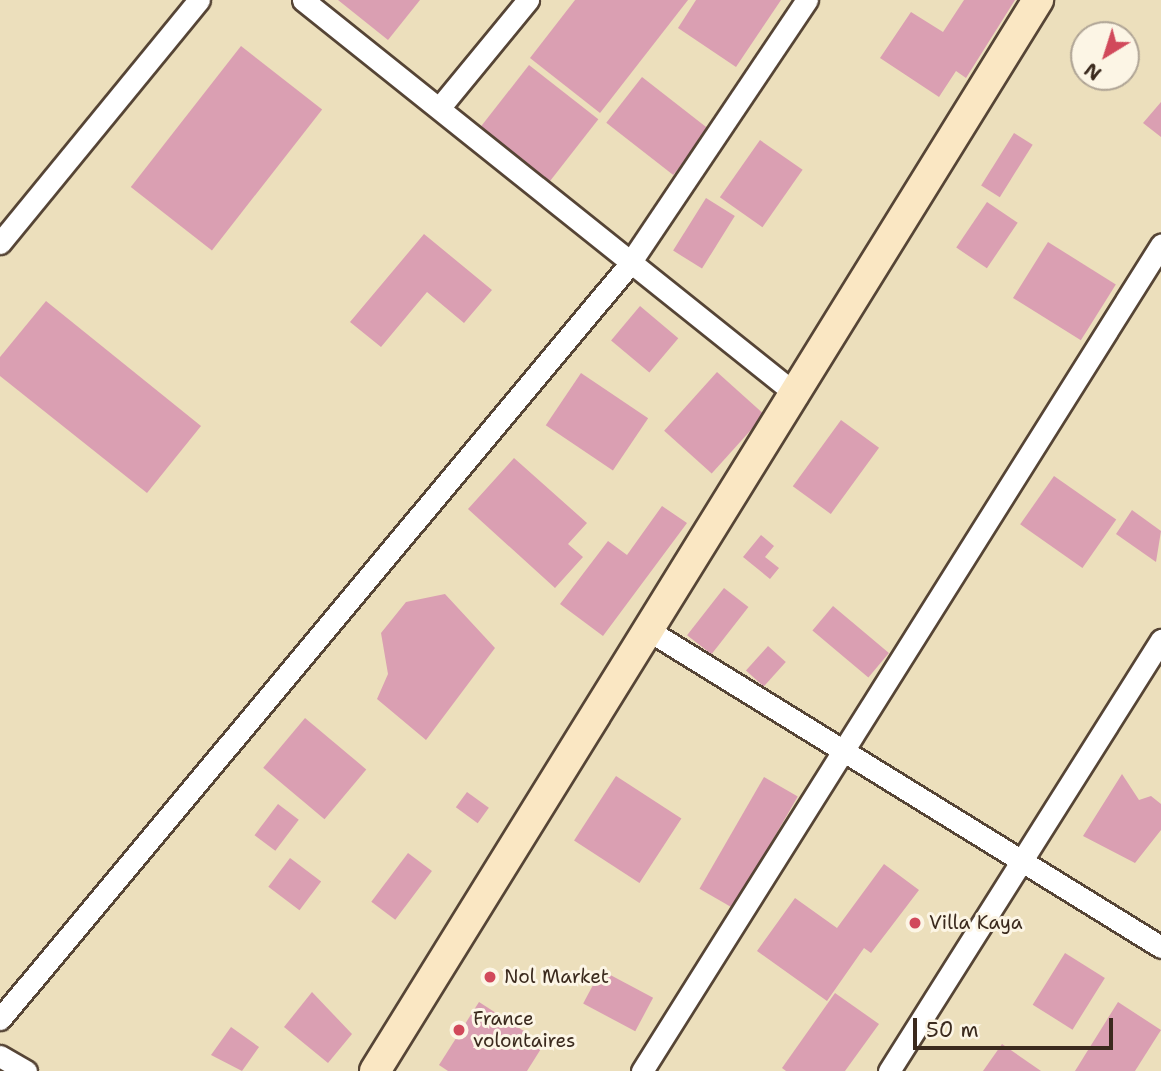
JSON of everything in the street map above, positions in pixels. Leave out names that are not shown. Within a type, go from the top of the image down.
[{"type":"main road","points":[[374,1071],[648,629],[797,395],[1038,0]]},
{"type":"street","points":[[0,243],[199,0]]},
{"type":"street","points":[[303,0],[440,107],[628,266],[797,395]]},
{"type":"street","points":[[440,107],[528,0]]},
{"type":"street","points":[[0,1019],[628,266],[807,0]]},
{"type":"street","points":[[642,1071],[1161,245]]},
{"type":"street","points":[[648,629],[1161,947]]},
{"type":"street","points":[[889,1071],[1161,640]]},
{"type":"street","points":[[0,1056],[26,1071]]},
{"type":"building","points":[[338,0],[420,0],[388,40]]},
{"type":"building","points":[[575,0],[688,0],[600,113],[530,58]]},
{"type":"building","points":[[696,0],[781,0],[736,67],[678,28]]},
{"type":"building","points":[[964,0],[1015,0],[966,78],[956,71],[939,97],[880,58],[911,12],[943,32]]},
{"type":"building","points":[[241,46],[322,109],[212,250],[131,187]]},
{"type":"building","points":[[529,65],[598,119],[545,188],[475,134]]},
{"type":"building","points":[[642,77],[709,129],[673,175],[606,123]]},
{"type":"building","points":[[1161,102],[1161,137],[1143,123]]},
{"type":"building","points":[[1014,133],[1033,145],[1000,197],[981,186]]},
{"type":"building","points":[[760,140],[803,170],[762,227],[720,197]]},
{"type":"building","points":[[706,198],[735,216],[702,269],[673,251]]},
{"type":"building","points":[[987,202],[1018,223],[987,268],[956,248]]},
{"type":"building","points":[[424,234],[492,290],[464,323],[427,292],[381,347],[350,322]]},
{"type":"building","points":[[1048,242],[1116,284],[1081,340],[1013,298]]},
{"type":"building","points":[[46,301],[201,426],[147,493],[0,376],[0,357]]},
{"type":"building","points":[[640,306],[678,338],[649,373],[611,340]]},
{"type":"building","points":[[717,372],[765,415],[712,474],[664,431]]},
{"type":"building","points":[[581,373],[648,418],[613,471],[546,425]]},
{"type":"building","points":[[841,420],[879,448],[831,514],[793,486]]},
{"type":"building","points":[[514,458],[587,523],[568,544],[583,557],[555,588],[468,509]]},
{"type":"building","points":[[1054,476],[1116,520],[1082,568],[1020,524]]},
{"type":"building","points":[[662,506],[687,523],[603,636],[560,604],[608,541],[627,555]]},
{"type":"building","points":[[1132,510],[1161,531],[1156,562],[1116,534]]},
{"type":"building","points":[[761,535],[774,546],[765,557],[779,568],[770,579],[743,557]]},
{"type":"building","points":[[724,588],[748,607],[711,654],[687,635]]},
{"type":"building","points":[[445,594],[495,648],[426,740],[377,699],[388,674],[381,633],[406,602]]},
{"type":"building","points":[[833,606],[889,653],[868,677],[812,631]]},
{"type":"building","points":[[768,646],[786,662],[764,687],[746,671]]},
{"type":"building","points":[[305,718],[366,769],[325,819],[263,768]]},
{"type":"building","points":[[1122,774],[1139,800],[1151,796],[1161,804],[1161,830],[1135,863],[1083,836]]},
{"type":"building","points":[[616,776],[681,818],[639,883],[574,841]]},
{"type":"building","points":[[764,777],[798,796],[733,908],[700,889]]},
{"type":"building","points":[[467,792],[489,808],[478,823],[456,807]]},
{"type":"building","points":[[278,804],[299,820],[275,851],[255,835]]},
{"type":"building","points":[[408,853],[432,871],[395,920],[371,902]]},
{"type":"building","points":[[290,858],[321,881],[299,910],[268,887]]},
{"type":"building","points":[[884,864],[919,890],[871,953],[864,948],[827,1001],[757,951],[795,898],[837,928]]},
{"type":"building","points":[[1065,953],[1105,978],[1073,1030],[1033,1005]]},
{"type":"building","points":[[601,970],[653,998],[635,1031],[583,1004]]},
{"type":"building","points":[[312,992],[352,1034],[328,1063],[284,1027]]},
{"type":"building","points":[[835,993],[879,1024],[845,1071],[786,1071],[782,1068]]},
{"type":"building","points":[[479,1002],[544,1044],[527,1071],[448,1071],[439,1065]]},
{"type":"building","points":[[1118,1002],[1161,1030],[1135,1071],[1075,1071]]},
{"type":"building","points":[[231,1027],[259,1047],[242,1071],[211,1055]]},
{"type":"building","points":[[1002,1044],[1041,1071],[983,1071]]},
{"type":"place","name":"Villa Kaya","points":[[915,923]]},
{"type":"place","name":"Nol Market","points":[[490,977]]},
{"type":"place","name":"France volontaires","points":[[459,1030]]}]
